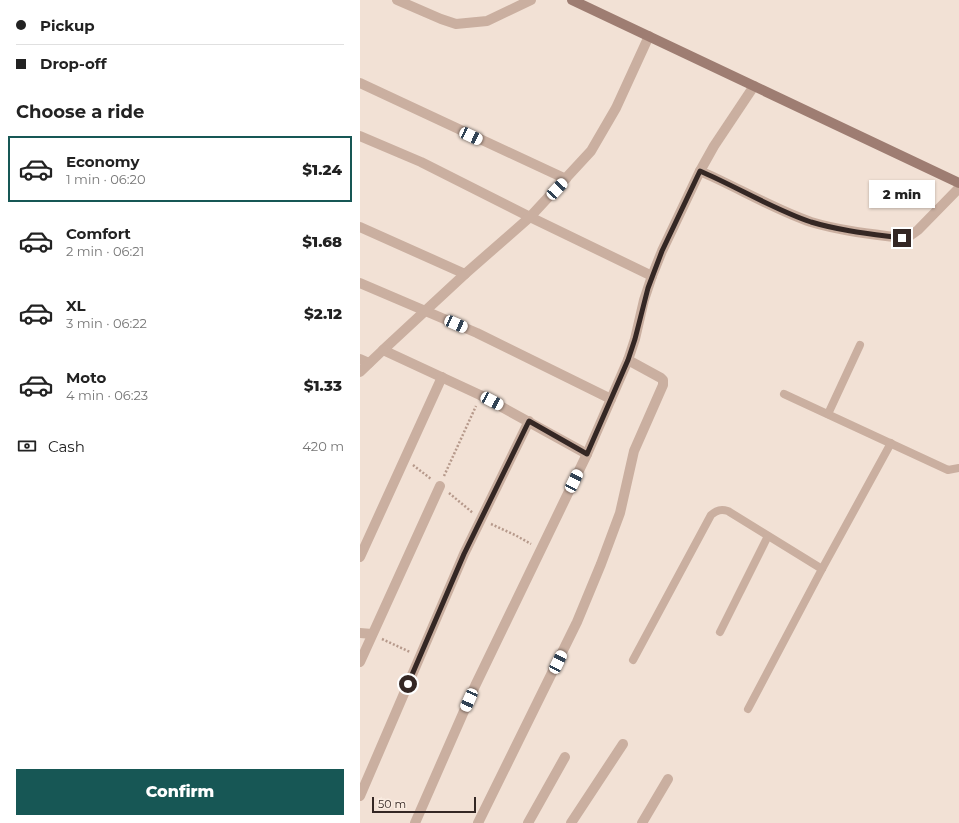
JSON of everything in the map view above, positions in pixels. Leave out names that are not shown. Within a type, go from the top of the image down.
[{"type":"street","points":[[398,0],[456,24],[487,21],[531,0]]},
{"type":"street","points":[[572,0],[704,61],[959,183]]},
{"type":"street","points":[[360,372],[365,361],[383,350],[425,310],[530,217],[591,151],[616,108],[649,36]]},
{"type":"street","points":[[360,83],[566,179]]},
{"type":"street","points":[[415,823],[475,686],[587,454],[628,360],[652,276],[662,251],[700,171],[718,139],[754,86]]},
{"type":"street","points":[[360,136],[420,162],[652,276]]},
{"type":"street","points":[[700,171],[791,215],[812,222],[837,229],[902,238],[911,235],[918,230],[959,188]]},
{"type":"street","points":[[360,227],[465,274]]},
{"type":"street","points":[[360,283],[477,333],[611,399]]},
{"type":"street","points":[[383,350],[480,395],[587,454]]},
{"type":"street","points":[[478,823],[577,622],[602,564],[620,513],[634,451],[663,384],[663,380],[628,360]]},
{"type":"street","points":[[360,557],[442,377]]},
{"type":"street","points":[[360,796],[464,554],[529,421]]},
{"type":"street","points":[[360,662],[440,486]]},
{"type":"street","points":[[360,633],[372,634]]},
{"type":"street","points":[[570,823],[623,744]]},
{"type":"street","points":[[528,823],[564,757]]},
{"type":"street","points":[[642,823],[668,779]]},
{"type":"lane","points":[[828,414],[860,345]]},
{"type":"lane","points":[[784,394],[948,470],[959,468]]},
{"type":"lane","points":[[748,709],[891,443]]},
{"type":"lane","points":[[633,660],[711,515],[716,511],[722,509],[728,511],[822,569]]},
{"type":"lane","points":[[720,632],[768,536]]},
{"type":"path","points":[[440,486],[480,395]]},
{"type":"path","points":[[404,459],[440,486],[480,520],[515,535],[540,550]]},
{"type":"path","points":[[372,634],[419,656]]},
{"type":"route","points":[[408,684],[432,625],[464,554],[529,421],[587,454],[628,360],[652,276],[662,251],[700,171],[791,215],[812,222],[837,229],[902,238]]}]
